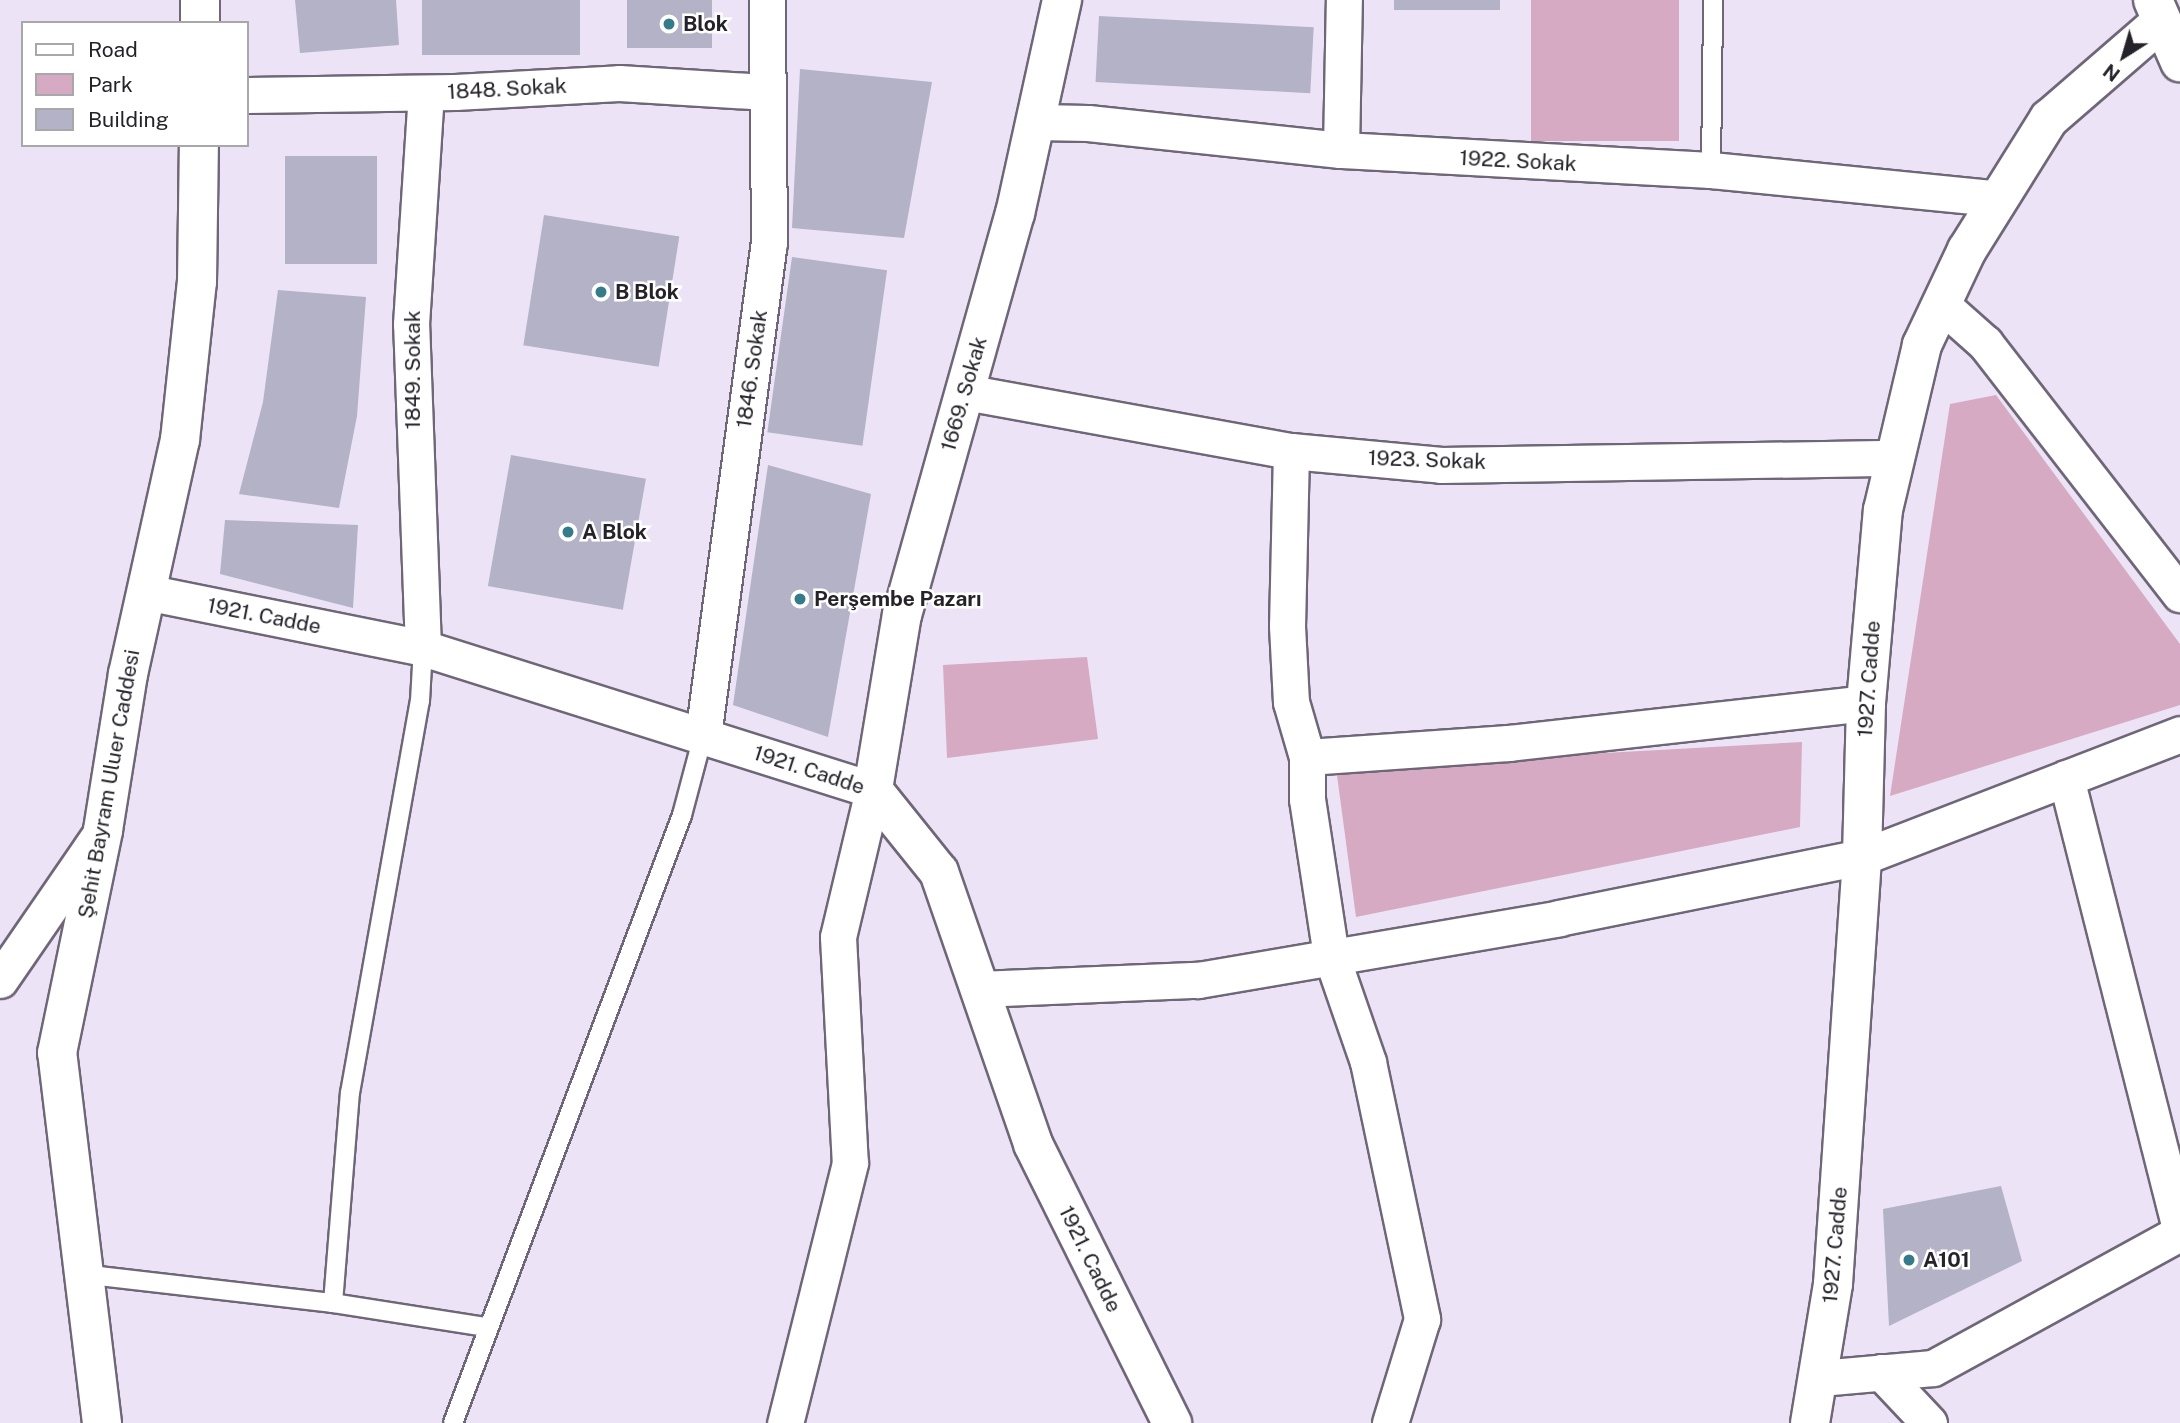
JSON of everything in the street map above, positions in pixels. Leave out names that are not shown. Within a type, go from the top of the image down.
[{"type":"street","points":[[200,0],[200,21]]},
{"type":"street","name":"1846. Sokak","points":[[703,736],[769,243],[767,0]]},
{"type":"street","name":"1669. Sokak","points":[[873,790],[902,614],[1037,122],[1062,0]]},
{"type":"street","points":[[1340,150],[1344,0]]},
{"type":"street","points":[[2157,11],[2180,62]]},
{"type":"street","name":"1927. Cadde","points":[[1810,1423],[1820,1378],[1833,1284],[1862,857],[1866,703],[1882,510],[1922,345],[1967,250],[2049,119],[2157,11]]},
{"type":"street","name":"1848. Sokak","points":[[248,94],[426,93],[620,83],[768,92]]},
{"type":"street","name":"1849. Sokak","points":[[423,648],[411,324],[426,93]]},
{"type":"street","name":"1922. Sokak","points":[[1037,122],[1088,123],[1340,150],[1711,170],[1999,199]]},
{"type":"street","name":"Şehit Bayram Uluer Caddesi","points":[[102,1423],[57,1053],[103,830],[146,592],[180,440],[198,282],[199,147]]},
{"type":"street","points":[[1941,304],[1985,343],[2180,594]]},
{"type":"street","name":"1923. Sokak","points":[[965,392],[1291,451],[1441,465],[1895,458]]},
{"type":"street","points":[[1291,451],[1287,626],[1291,702],[1307,757],[1307,799],[1331,955],[1368,1062],[1422,1319],[1390,1423]]},
{"type":"street","name":"1921. Cadde","points":[[146,592],[423,648],[873,790],[939,872],[1033,1144],[1172,1423]]},
{"type":"street","points":[[1307,757],[1522,742],[1866,703]]},
{"type":"street","points":[[979,989],[1198,981],[1331,955],[1559,918],[1862,857],[2180,734]]},
{"type":"street","points":[[1820,1378],[1933,1368],[2180,1231],[2066,778]]},
{"type":"street","points":[[785,1423],[850,1163],[838,937],[873,790]]},
{"type":"street","points":[[0,980],[103,830]]},
{"type":"street","points":[[1881,1372],[1929,1423]]},
{"type":"lane","points":[[1711,170],[1713,0]]},
{"type":"lane","points":[[334,1303],[350,1093],[420,701],[423,648]]},
{"type":"lane","points":[[453,1423],[487,1327],[598,1045],[682,815],[703,736]]},
{"type":"lane","points":[[82,1274],[334,1303],[487,1327]]},
{"type":"green space","points":[[1531,0],[1679,0],[1679,141],[1531,141]]},
{"type":"green space","points":[[1996,395],[2180,644],[2180,705],[1890,796],[1950,404]]},
{"type":"green space","points":[[1087,657],[1098,739],[947,758],[943,665]]},
{"type":"green space","points":[[1802,742],[1800,827],[1356,917],[1336,768]]},
{"type":"building","points":[[295,0],[396,0],[399,45],[300,53]]},
{"type":"building","points":[[422,0],[580,0],[580,55],[422,55]]},
{"type":"building","name":"Blok","points":[[627,0],[712,0],[712,48],[627,48]]},
{"type":"building","points":[[1394,0],[1500,0],[1500,10],[1394,10]]},
{"type":"building","points":[[1099,16],[1314,27],[1310,93],[1096,82]]},
{"type":"building","points":[[800,69],[932,82],[904,238],[792,228]]},
{"type":"building","points":[[285,156],[377,156],[377,264],[285,264]]},
{"type":"building","name":"B Blok","points":[[544,215],[679,236],[659,367],[523,345]]},
{"type":"building","points":[[792,257],[887,270],[862,446],[767,432]]},
{"type":"building","points":[[278,290],[366,297],[357,416],[339,508],[239,494],[263,402]]},
{"type":"building","name":"A Blok","points":[[511,455],[646,479],[623,610],[488,586]]},
{"type":"building","name":"Perşembe Pazarı","points":[[768,465],[871,494],[828,737],[733,705]]},
{"type":"building","points":[[225,520],[358,525],[353,608],[220,574]]},
{"type":"building","points":[[2001,1186],[2022,1261],[1889,1326],[1883,1209]]},
{"type":"place","name":"Blok","points":[[669,24]]},
{"type":"place","name":"B Blok","points":[[601,292]]},
{"type":"place","name":"A Blok","points":[[568,532]]},
{"type":"place","name":"Perşembe Pazarı","points":[[800,599]]},
{"type":"place","name":"A101","points":[[1909,1260]]}]
